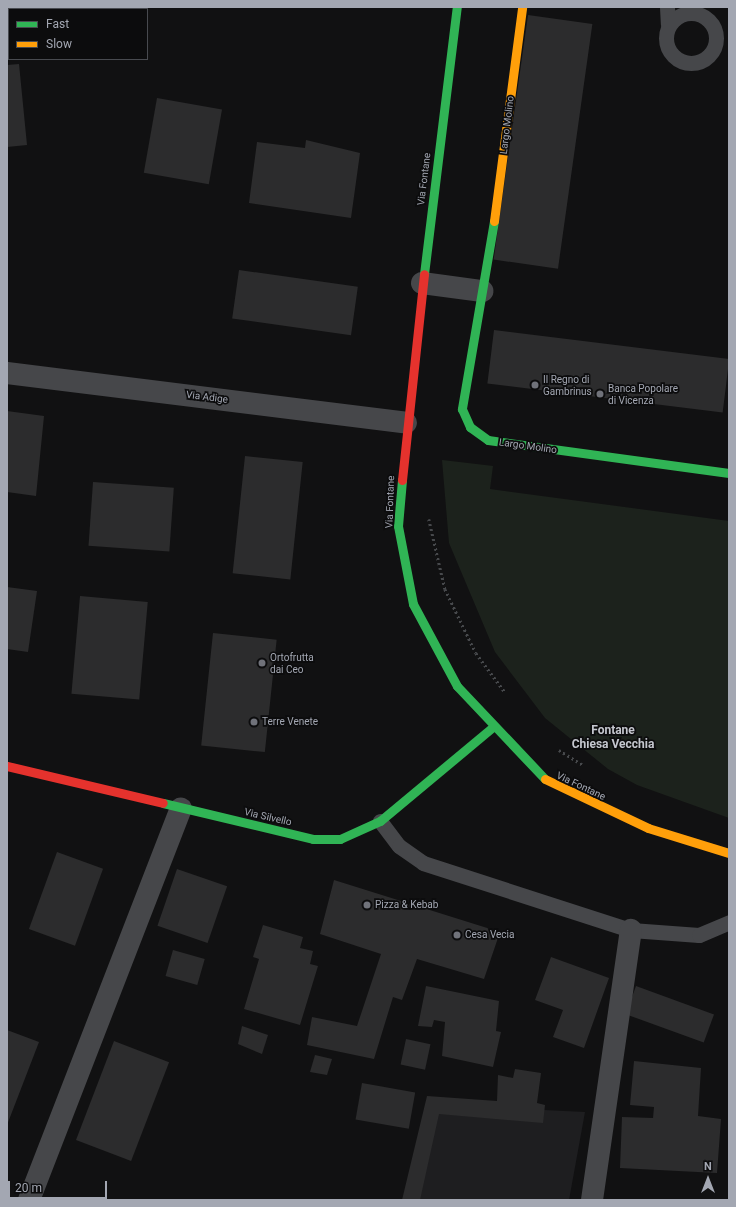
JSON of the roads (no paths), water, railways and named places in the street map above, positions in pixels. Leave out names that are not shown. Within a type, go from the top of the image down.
[{"type":"street","name":"Via Fontane","points":[[457,7],[406,423],[398,526],[413,604],[457,686],[492,727],[549,783],[648,828],[729,853]]},
{"type":"street","name":"Largo Molino","points":[[522,7],[482,290],[462,410],[470,427],[488,440],[729,473]]},
{"type":"street","points":[[422,283],[482,290]]},
{"type":"street","name":"Via Adige","points":[[7,373],[406,423]]},
{"type":"street","name":"Via Silvello","points":[[7,766],[313,838],[340,839],[380,821],[492,727]]},
{"type":"street","points":[[29,1200],[182,808]]},
{"type":"street","points":[[592,1200],[631,930]]},
{"type":"lane","points":[[667,7],[668,24],[666,34],[670,51],[683,62],[691,64],[708,58],[713,52],[716,44],[714,27],[708,7]]},
{"type":"lane","points":[[668,24],[690,14],[704,17],[714,27]]},
{"type":"lane","points":[[380,821],[399,846],[423,863],[631,930],[699,936],[729,922]]},
{"type":"place","name":"Il Regno di Gambrinus","points":[[535,385]]},
{"type":"place","name":"Banca Popolare di Vicenza","points":[[600,394]]},
{"type":"place","name":"Ortofrutta dai Ceo","points":[[262,663]]},
{"type":"place","name":"Terre Venete","points":[[254,722]]},
{"type":"place","name":"Pizza & Kebab","points":[[367,905]]},
{"type":"place","name":"Cesa Vecia","points":[[457,935]]},
{"type":"district","name":"Fontane Chiesa Vecchia","points":[[613,738]]}]
